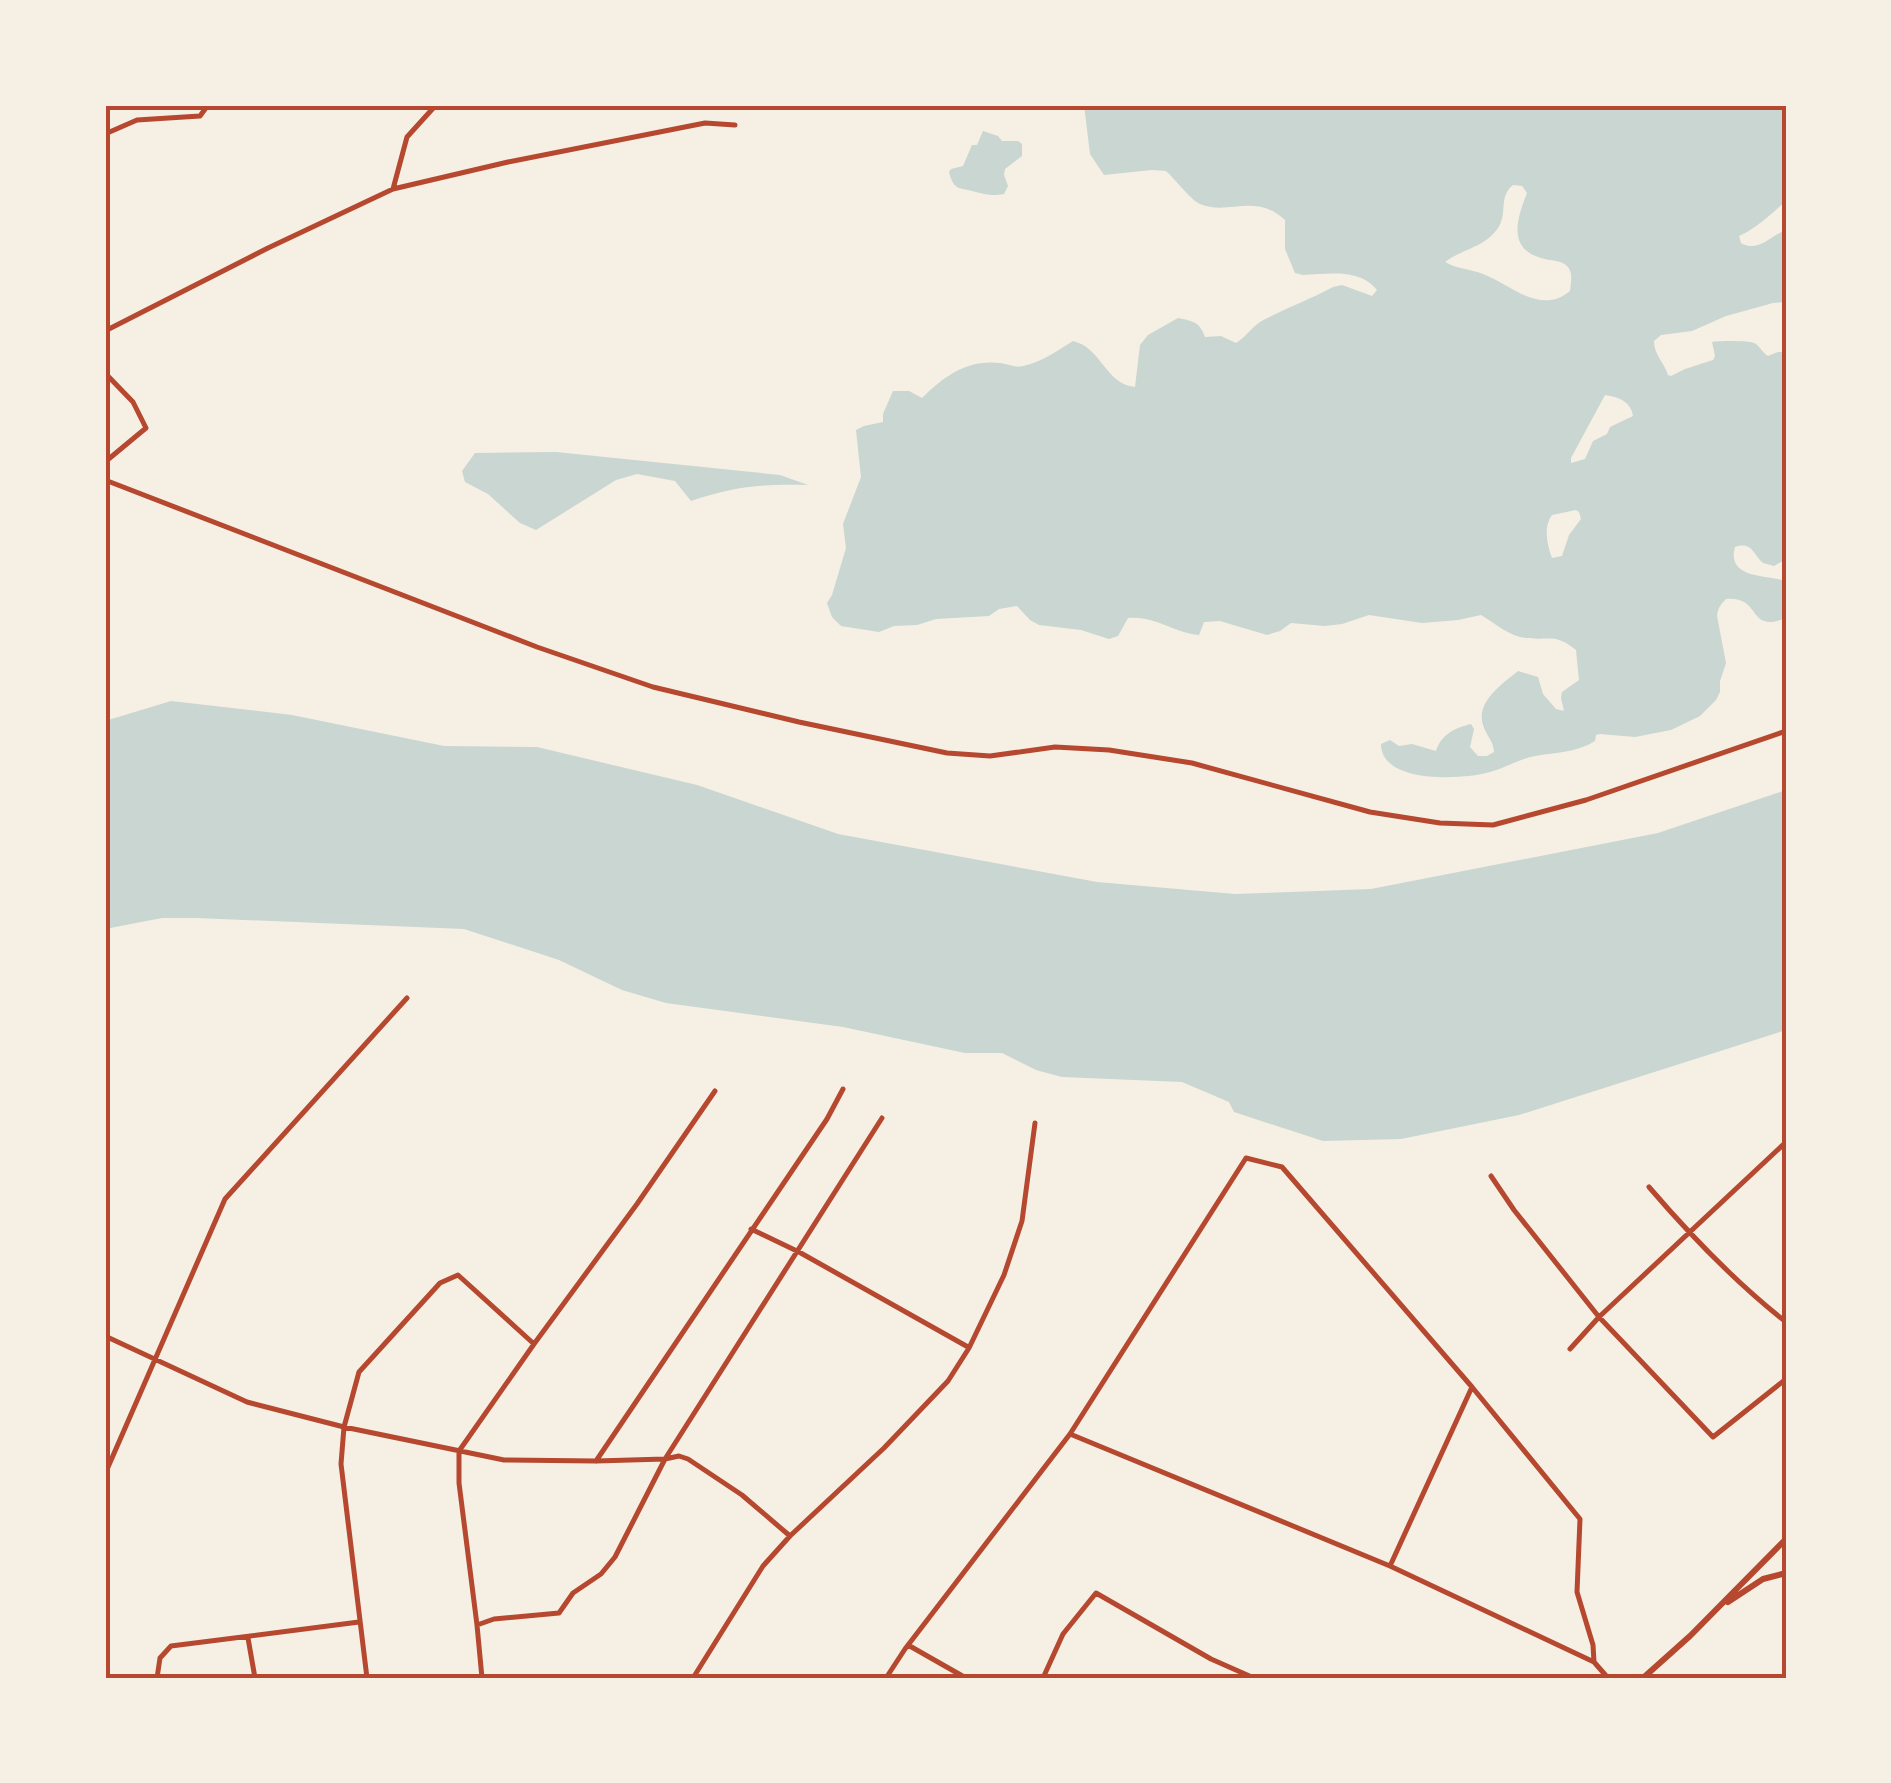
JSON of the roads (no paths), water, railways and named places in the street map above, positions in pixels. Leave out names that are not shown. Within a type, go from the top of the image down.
[{"type":"street","points":[[105,134],[136,120],[200,116],[208,105]]},
{"type":"street","points":[[394,189],[406,137],[436,105]]},
{"type":"street","points":[[105,331],[394,189],[704,123],[735,124]]},
{"type":"street","points":[[105,373],[133,402],[146,428],[105,462]]},
{"type":"street","points":[[105,480],[538,647],[653,687],[947,753],[990,756],[1055,747],[1109,750],[1192,763],[1370,812],[1440,823],[1493,826],[1586,800],[1786,730]]},
{"type":"street","points":[[105,1474],[225,1199],[407,998]]},
{"type":"street","points":[[596,1461],[843,1089]]},
{"type":"street","points":[[482,1678],[459,1483],[459,1451],[715,1091]]},
{"type":"street","points":[[477,1625],[494,1619],[559,1613],[573,1593],[602,1574],[665,1459],[882,1118]]},
{"type":"street","points":[[693,1678],[764,1566],[948,1381],[969,1348],[1004,1275],[1022,1221],[1035,1122]]},
{"type":"street","points":[[1570,1349],[1598,1317],[1786,1142]]},
{"type":"street","points":[[886,1678],[1070,1434],[1246,1158],[1282,1167],[1580,1519],[1577,1592],[1594,1662]]},
{"type":"street","points":[[1491,1176],[1598,1317],[1713,1437],[1786,1380]]},
{"type":"street","points":[[1649,1186],[1751,1295],[1786,1322]]},
{"type":"street","points":[[751,1229],[969,1348]]},
{"type":"street","points":[[367,1678],[341,1464],[344,1428],[360,1372],[440,1283],[458,1275],[534,1344]]},
{"type":"street","points":[[105,1336],[247,1402],[344,1428],[504,1460],[596,1461],[678,1456],[699,1465],[742,1495],[790,1536]]},
{"type":"street","points":[[1390,1566],[1472,1387]]},
{"type":"street","points":[[1070,1434],[1390,1566],[1594,1662],[1608,1678]]},
{"type":"street","points":[[1643,1678],[1786,1539]]},
{"type":"street","points":[[1715,1612],[1764,1579],[1786,1573]]},
{"type":"street","points":[[1043,1678],[1063,1634],[1096,1593],[1211,1659],[1254,1678]]},
{"type":"street","points":[[158,1678],[160,1658],[171,1646],[359,1622]]},
{"type":"street","points":[[248,1638],[255,1678]]},
{"type":"street","points":[[908,1644],[966,1678]]}]
